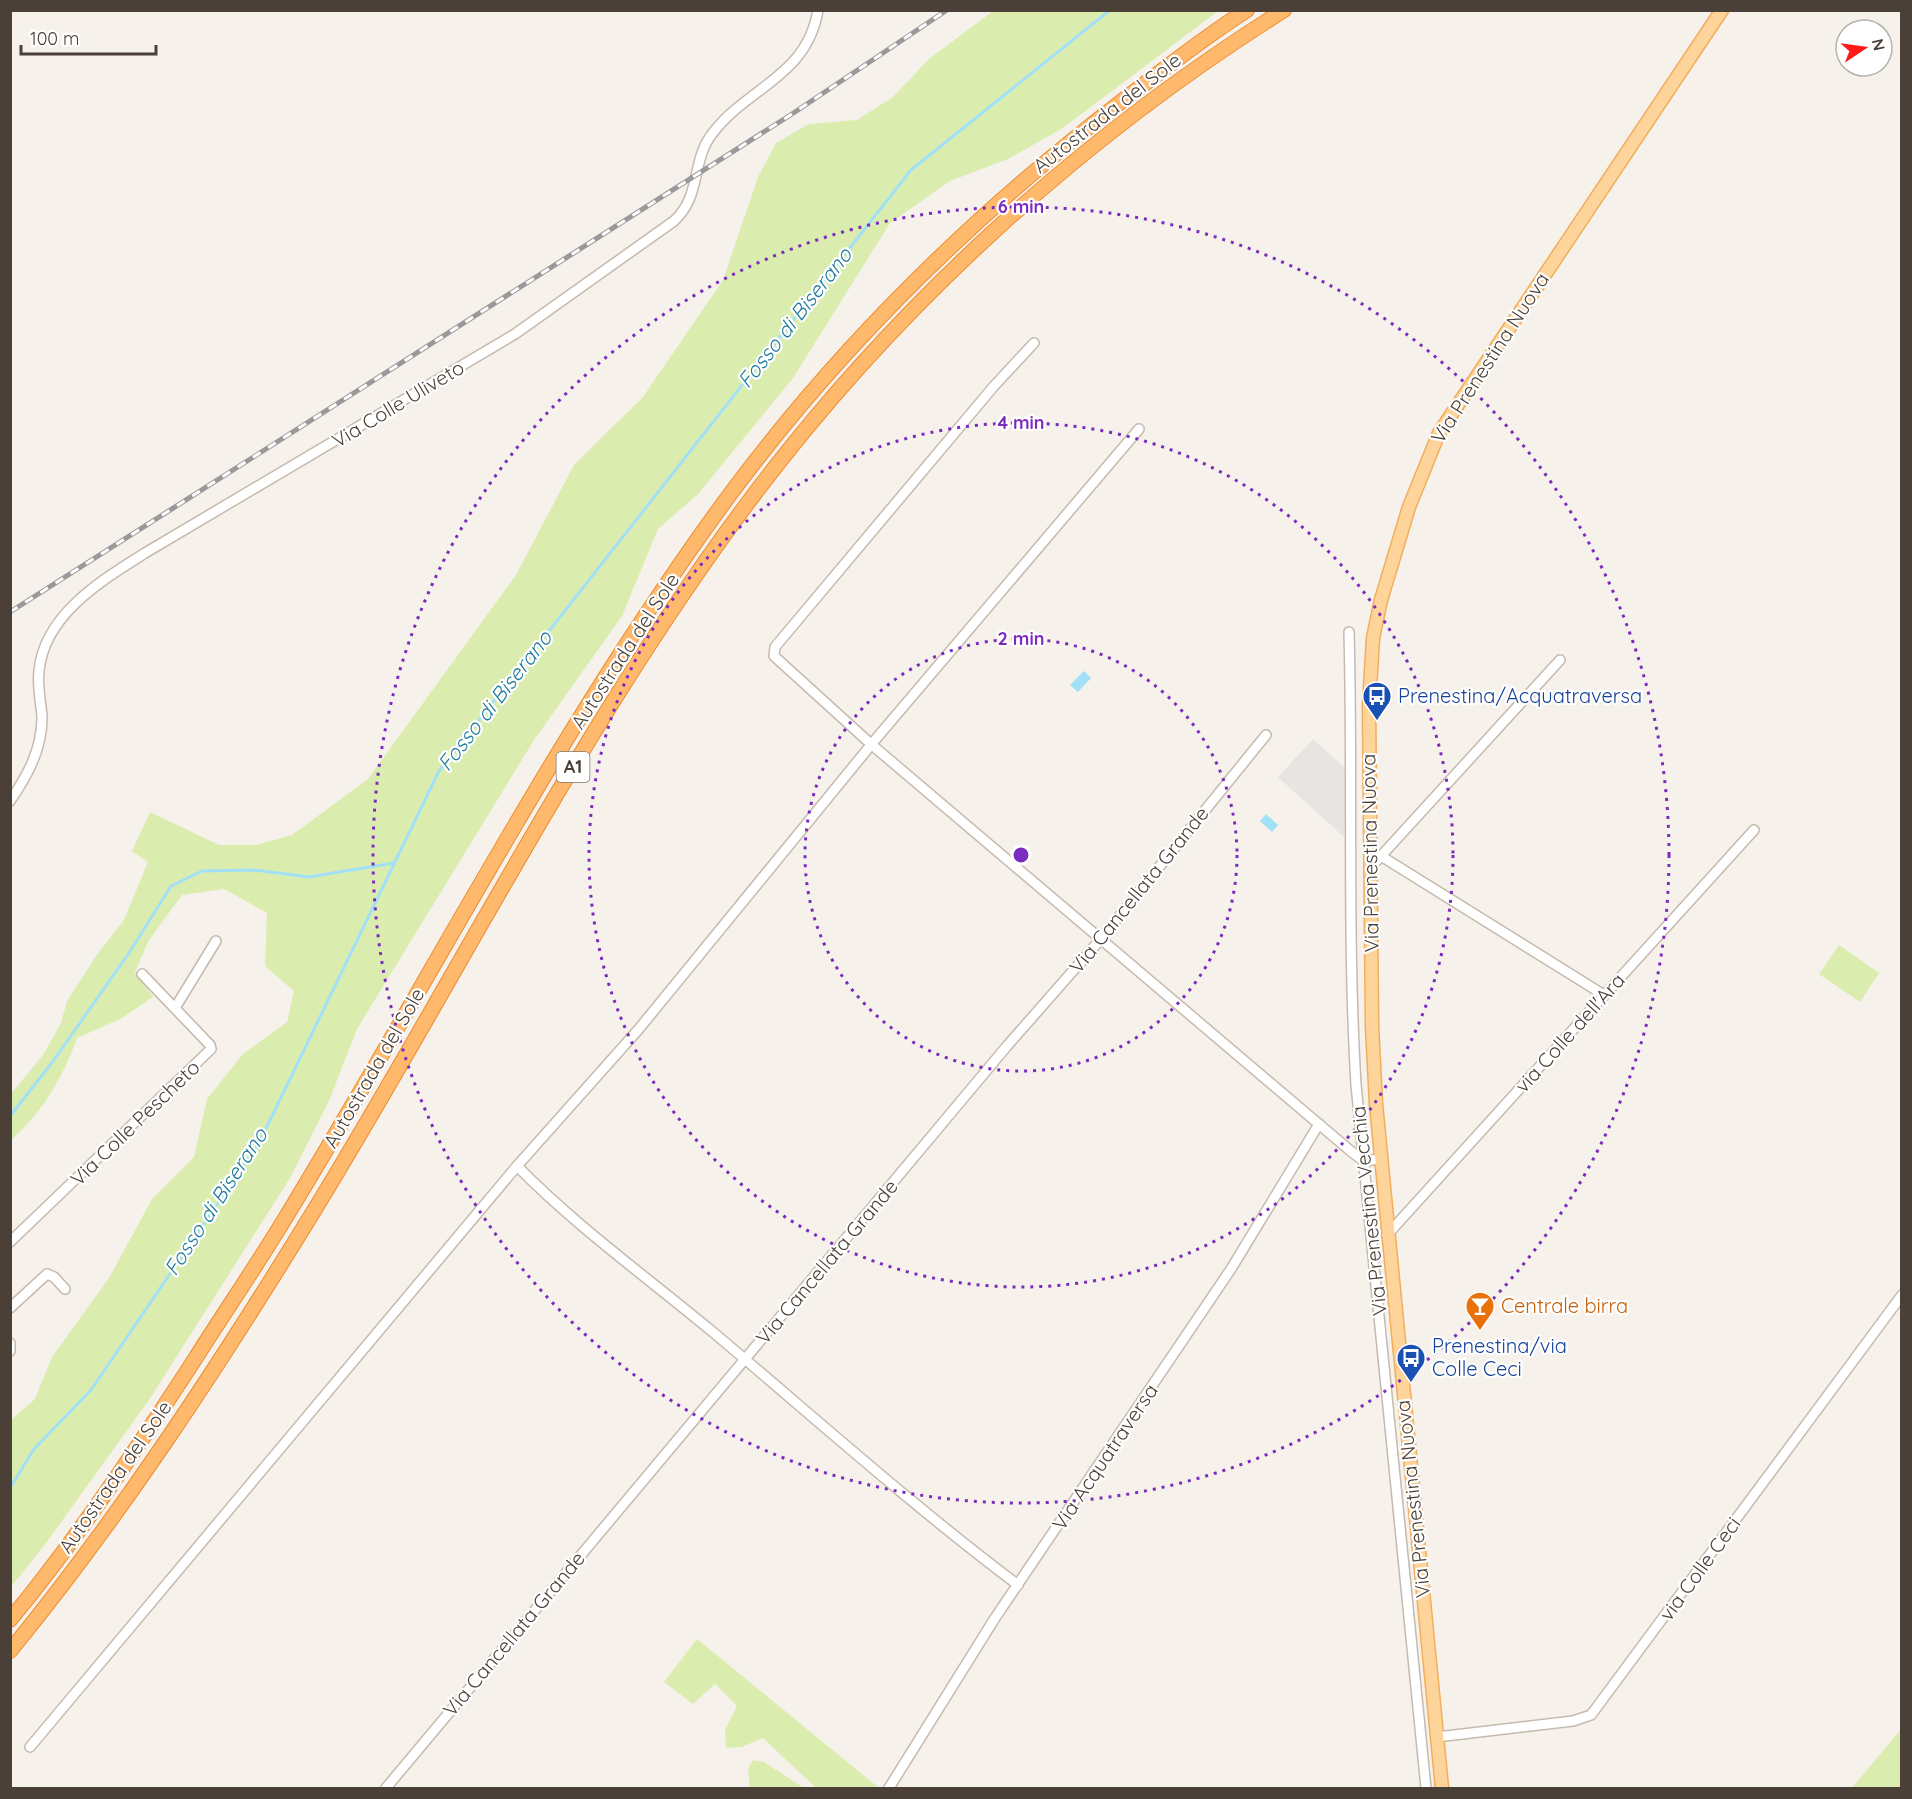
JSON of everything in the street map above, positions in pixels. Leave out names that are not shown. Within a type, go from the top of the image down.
[{"type":"highway","name":"Autostrada del Sole","points":[[10,1620],[133,1454],[288,1215],[520,816],[621,653],[731,492],[830,370],[959,238],[1082,132],[1209,34],[1246,10]]},
{"type":"highway","name":"Autostrada del Sole","points":[[10,1651],[47,1607],[149,1467],[305,1225],[530,839],[629,676],[745,507],[843,384],[993,233],[1094,145],[1218,52],[1284,10]]},
{"type":"main road","name":"Via Prenestina Nuova","points":[[1442,1788],[1387,1235],[1372,1035],[1369,705],[1373,638],[1401,530],[1424,464],[1455,407],[1722,10]]},
{"type":"street","name":"Via Colle Uliveto","points":[[10,801],[30,768],[39,744],[42,717],[38,673],[45,645],[61,618],[72,607],[112,574],[145,553],[515,334],[674,221],[684,212],[692,198],[701,158],[711,134],[721,123],[794,63],[812,33],[818,10]]},
{"type":"street","points":[[1034,343],[994,386],[773,650],[775,659],[1100,940],[1319,1124],[1364,1161],[1380,1159]]},
{"type":"street","points":[[30,1747],[517,1166],[638,1030],[872,745],[1139,429]]},
{"type":"street","name":"Via Prenestina Vecchia","points":[[1349,632],[1353,760],[1353,1007],[1364,1161],[1426,1788]]},
{"type":"street","points":[[1371,867],[1560,660]]},
{"type":"street","name":"Via Cancellata Grande","points":[[386,1788],[1007,1046],[1100,940],[1266,735]]},
{"type":"street","name":"via Colle dell'Ara","points":[[1387,1235],[1754,831]]},
{"type":"street","points":[[1381,856],[1604,995]]},
{"type":"street","points":[[175,1008],[216,941]]},
{"type":"street","name":"Via Colle Pescheto","points":[[10,1242],[210,1051],[210,1045],[142,974]]},
{"type":"street","name":"Via Acquatraversa","points":[[889,1788],[930,1720],[1018,1585],[1231,1269],[1319,1124]]},
{"type":"street","points":[[517,1166],[587,1229],[863,1458],[921,1510],[1018,1585]]},
{"type":"street","points":[[10,1308],[46,1274],[54,1277],[65,1289]]},
{"type":"street","name":"via Colle Ceci","points":[[1437,1737],[1578,1720],[1592,1715],[1902,1295]]},
{"type":"street","points":[[10,1343],[10,1351]]},
{"type":"green space","points":[[993,11],[1218,11],[1063,128],[1008,159],[950,181],[890,223],[793,378],[698,494],[658,529],[622,616],[534,740],[357,1029],[329,1101],[290,1178],[149,1400],[46,1543],[11,1587],[11,1420],[35,1399],[52,1357],[109,1278],[152,1199],[194,1157],[207,1099],[243,1054],[287,1022],[294,991],[265,966],[267,913],[224,889],[182,895],[149,940],[135,972],[153,997],[122,1018],[77,1038],[51,1093],[33,1118],[11,1140],[11,1094],[43,1055],[61,1023],[67,1001],[96,956],[124,920],[148,862],[132,851],[150,812],[219,845],[256,845],[292,835],[368,779],[516,575],[574,465],[643,397],[723,280],[758,177],[776,143],[809,124],[857,120],[893,97],[929,59]]},
{"type":"green space","points":[[1839,945],[1879,973],[1860,1002],[1819,974]]},
{"type":"green space","points":[[697,1639],[879,1788],[816,1788],[763,1738],[742,1747],[726,1748],[725,1730],[737,1706],[715,1684],[693,1704],[664,1682]]},
{"type":"green space","points":[[1901,1729],[1901,1788],[1852,1788]]},
{"type":"green space","points":[[753,1760],[764,1762],[804,1788],[750,1787],[748,1769]]},
{"type":"shaded area","points":[[1313,739],[1347,770],[1344,837],[1278,777]]},
{"type":"water","points":[[1084,671],[1091,678],[1078,692],[1070,685]]},
{"type":"water","points":[[1266,814],[1278,825],[1272,832],[1260,821]]},
{"type":"waterway","name":"Fosso di Biserano","points":[[10,1488],[34,1449],[91,1390],[259,1143],[439,771],[911,170],[1110,10]]},
{"type":"waterway","points":[[10,1116],[51,1064],[129,953],[171,886],[202,871],[254,870],[309,877],[394,863]]},
{"type":"railway","points":[[10,612],[792,114],[947,10]]},
{"type":"place","name":"Prenestina/Acquatraversa","points":[[1377,722]]},
{"type":"place","name":"Centrale birra","points":[[1480,1332]]},
{"type":"place","name":"Prenestina/via Colle Ceci","points":[[1411,1384]]}]
